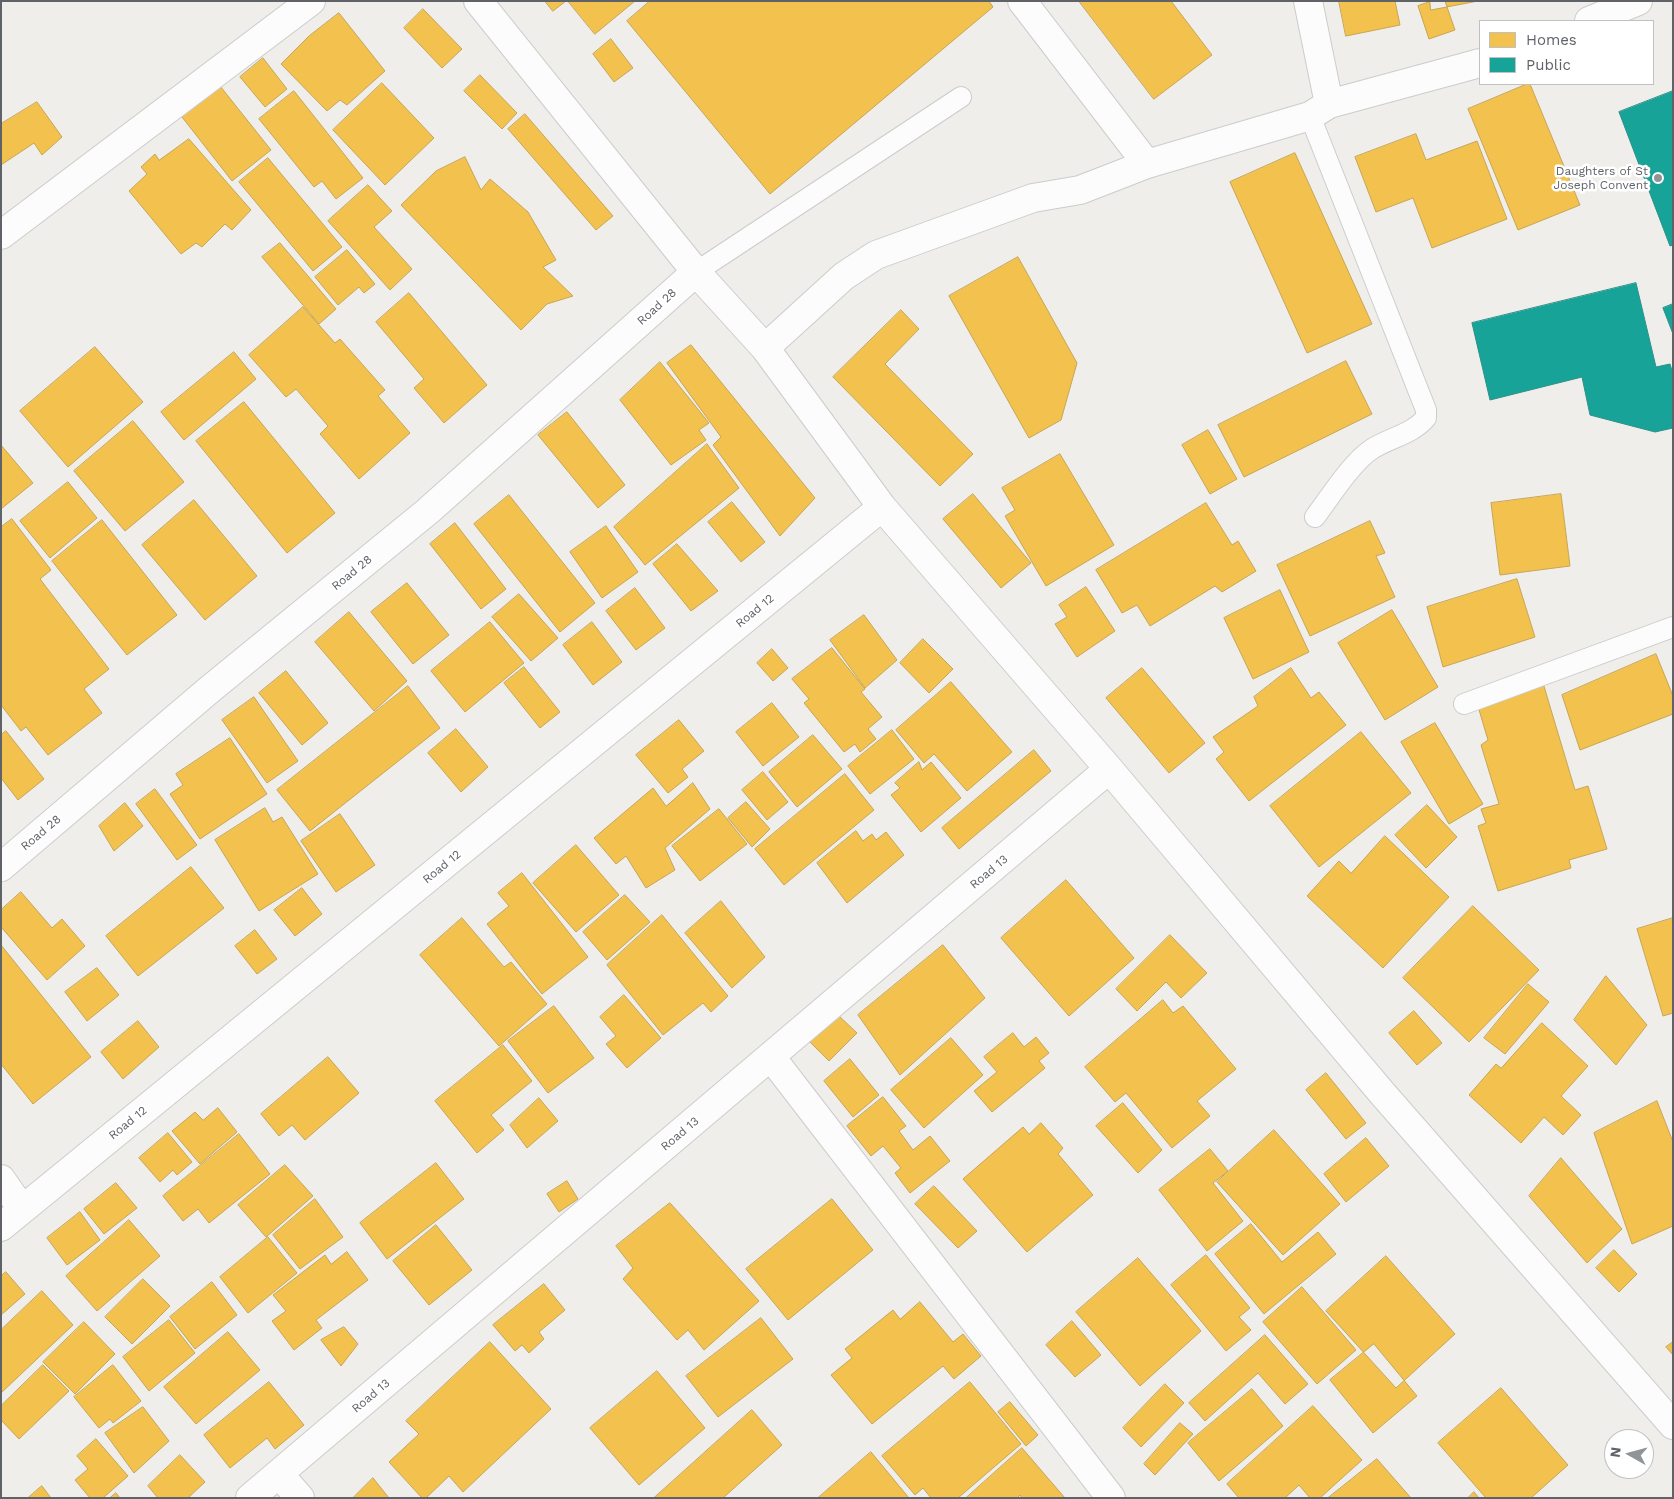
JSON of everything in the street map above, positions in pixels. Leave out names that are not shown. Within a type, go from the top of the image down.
[{"type":"street","points":[[1,235],[311,1]]},
{"type":"street","points":[[478,1],[696,272],[765,348],[882,507],[1109,769],[1382,1093],[1673,1425]]},
{"type":"street","points":[[1022,1],[1147,164]]},
{"type":"street","points":[[1308,1],[1320,110]]},
{"type":"street","points":[[1590,20],[1638,1]]},
{"type":"street","points":[[765,348],[844,276],[876,254],[1033,198],[1080,190],[1147,164],[1479,63]]},
{"type":"street","name":"Road 28","points":[[1,867],[428,510],[696,272]]},
{"type":"street","name":"Road 12","points":[[1,1227],[882,507]]},
{"type":"street","name":"Road 13","points":[[250,1498],[1109,769]]},
{"type":"street","points":[[771,1057],[1111,1498]]},
{"type":"street","points":[[1,1178],[22,1209]]},
{"type":"street","points":[[279,1474],[300,1498]]},
{"type":"lane","points":[[696,272],[960,97]]},
{"type":"lane","points":[[1315,517],[1359,460],[1372,449],[1418,427],[1426,418],[1426,410],[1320,110]]},
{"type":"lane","points":[[1464,704],[1673,627]]},
{"type":"building: Homes","points":[[545,1],[566,1],[553,11]]},
{"type":"building: Homes","points":[[568,1],[635,1],[595,34]]},
{"type":"building: Homes","points":[[650,1],[989,1],[993,7],[770,194],[627,21]]},
{"type":"building: Homes","points":[[1079,1],[1171,1],[1212,55],[1154,99]]},
{"type":"building: Homes","points":[[1339,1],[1395,1],[1400,25],[1346,36]]},
{"type":"building: Homes","points":[[1430,1],[1478,1],[1431,10]]},
{"type":"building: Homes","points":[[1432,1],[1445,1],[1455,30],[1429,39],[1418,6]]},
{"type":"building: Homes","points":[[423,9],[462,49],[442,68],[404,28]]},
{"type":"building: Homes","points":[[339,13],[385,71],[347,105],[340,100],[327,111],[281,64],[309,36]]},
{"type":"building: Homes","points":[[611,39],[633,68],[614,82],[593,54]]},
{"type":"building: Homes","points":[[263,58],[287,89],[265,107],[240,77]]},
{"type":"building: Homes","points":[[480,75],[517,113],[502,129],[464,91]]},
{"type":"building: Homes","points":[[382,83],[434,138],[385,185],[333,130]]},
{"type":"building: Homes","points":[[1525,85],[1530,85],[1580,205],[1518,230],[1468,109]]},
{"type":"building: Homes","points":[[220,86],[271,150],[232,181],[182,117]]},
{"type":"building: Homes","points":[[294,91],[363,178],[336,199],[322,181],[314,187],[259,119]]},
{"type":"building: Homes","points":[[37,102],[62,137],[42,155],[34,143],[1,165],[1,124]]},
{"type":"building: Homes","points":[[525,114],[613,216],[596,230],[508,129]]},
{"type":"building: Homes","points":[[1416,134],[1426,160],[1477,141],[1507,219],[1432,248],[1413,198],[1376,212],[1355,157]]},
{"type":"building: Homes","points":[[189,139],[251,210],[232,230],[225,224],[202,247],[196,243],[181,254],[129,191],[147,174],[141,167],[155,154],[159,160]]},
{"type":"building: Homes","points":[[1295,153],[1372,324],[1307,353],[1230,182]]},
{"type":"building: Homes","points":[[465,157],[481,190],[490,179],[528,212],[556,260],[543,267],[573,296],[547,304],[521,330],[401,205],[436,171]]},
{"type":"building: Homes","points":[[268,158],[342,247],[313,271],[239,182]]},
{"type":"building: Homes","points":[[368,185],[392,211],[374,227],[412,269],[390,290],[328,221]]},
{"type":"building: Homes","points":[[280,243],[336,309],[319,324],[262,257]]},
{"type":"building: Homes","points":[[347,250],[375,284],[364,293],[359,287],[338,305],[315,277]]},
{"type":"building: Homes","points":[[1018,257],[1077,363],[1061,420],[1029,438],[949,296]]},
{"type":"building: Homes","points":[[409,293],[487,385],[444,423],[414,388],[424,379],[376,322]]},
{"type":"building: Homes","points":[[303,307],[335,343],[340,339],[385,390],[378,396],[410,433],[359,479],[320,434],[328,426],[296,389],[286,397],[249,355]]},
{"type":"building: Homes","points":[[901,310],[919,329],[885,364],[973,454],[940,486],[833,377]]},
{"type":"building: Homes","points":[[691,345],[815,498],[780,536],[713,445],[721,437],[667,363]]},
{"type":"building: Homes","points":[[95,347],[143,402],[68,467],[20,411]]},
{"type":"building: Homes","points":[[234,352],[256,379],[184,440],[161,412]]},
{"type":"building: Homes","points":[[1346,361],[1372,414],[1244,477],[1218,425]]},
{"type":"building: Homes","points":[[660,362],[709,423],[699,430],[706,440],[671,465],[620,400]]},
{"type":"building: Homes","points":[[244,402],[335,513],[287,553],[196,441]]},
{"type":"building: Homes","points":[[567,412],[625,485],[598,508],[538,435]]},
{"type":"building: Homes","points":[[133,421],[184,482],[125,531],[74,471]]},
{"type":"building: Homes","points":[[1208,430],[1237,479],[1210,494],[1182,445]]},
{"type":"building: Homes","points":[[707,444],[739,488],[645,565],[614,527]]},
{"type":"building: Homes","points":[[1,445],[33,483],[1,509]]},
{"type":"building: Homes","points":[[1060,454],[1114,545],[1046,586],[1005,516],[1015,510],[1002,488]]},
{"type":"building: Homes","points":[[68,482],[97,518],[50,558],[20,521]]},
{"type":"building: Homes","points":[[973,494],[1031,563],[1001,588],[943,519]]},
{"type":"building: Homes","points":[[1561,494],[1570,566],[1500,575],[1491,503]]},
{"type":"building: Homes","points":[[509,495],[595,603],[560,632],[474,524]]},
{"type":"building: Homes","points":[[194,500],[257,576],[205,620],[142,545]]},
{"type":"building: Homes","points":[[732,502],[765,542],[741,562],[708,522]]},
{"type":"building: Homes","points":[[1206,503],[1232,545],[1238,541],[1256,571],[1222,592],[1215,586],[1150,626],[1137,605],[1122,613],[1096,570]]},
{"type":"building: Homes","points":[[12,519],[51,570],[40,579],[109,669],[84,689],[102,713],[48,755],[26,727],[21,731],[1,705],[1,527]]},
{"type":"building: Homes","points":[[102,520],[177,615],[127,655],[52,561]]},
{"type":"building: Homes","points":[[1370,521],[1385,553],[1376,556],[1395,597],[1310,636],[1277,565]]},
{"type":"building: Homes","points":[[455,523],[506,589],[481,609],[430,544]]},
{"type":"building: Homes","points":[[606,526],[638,572],[602,598],[570,552]]},
{"type":"building: Homes","points":[[677,544],[718,591],[691,611],[653,564]]},
{"type":"building: Homes","points":[[1517,579],[1535,637],[1443,667],[1427,607]]},
{"type":"building: Homes","points":[[407,583],[449,635],[413,664],[371,612]]},
{"type":"building: Homes","points":[[1086,587],[1115,631],[1077,657],[1055,624],[1067,617],[1059,605]]},
{"type":"building: Homes","points":[[635,588],[665,628],[636,650],[606,611]]},
{"type":"building: Homes","points":[[1280,590],[1309,652],[1253,679],[1224,618]]},
{"type":"building: Homes","points":[[519,594],[558,638],[531,661],[492,617]]},
{"type":"building: Homes","points":[[1392,610],[1438,687],[1385,720],[1338,643]]},
{"type":"building: Homes","points":[[349,612],[407,681],[374,711],[315,642]]},
{"type":"building: Homes","points":[[864,615],[897,660],[865,688],[830,640]]},
{"type":"building: Homes","points":[[490,622],[524,663],[465,712],[431,671]]},
{"type":"building: Homes","points":[[592,622],[622,662],[593,685],[563,645]]},
{"type":"building: Homes","points":[[923,639],[953,669],[929,693],[900,663]]},
{"type":"building: Homes","points":[[832,648],[865,689],[861,692],[882,717],[868,729],[876,739],[860,752],[855,744],[844,752],[804,703],[809,699],[792,679]]},
{"type":"building: Homes","points":[[772,649],[788,668],[773,681],[757,663]]},
{"type":"building: Homes","points":[[1656,654],[1673,696],[1673,714],[1580,750],[1562,695]]},
{"type":"building: Homes","points":[[524,667],[560,712],[540,728],[504,683]]},
{"type":"building: Homes","points":[[1142,668],[1205,743],[1169,773],[1106,698]]},
{"type":"building: Homes","points":[[1291,668],[1311,698],[1319,692],[1346,725],[1249,801],[1216,759],[1224,752],[1213,737],[1258,706],[1254,697]]},
{"type":"building: Homes","points":[[286,671],[328,723],[302,745],[259,693]]},
{"type":"building: Homes","points":[[951,682],[1012,752],[967,791],[934,754],[924,763],[896,730]]},
{"type":"building: Homes","points":[[1543,683],[1575,790],[1588,786],[1607,849],[1569,860],[1571,868],[1498,891],[1478,826],[1486,823],[1481,809],[1499,804],[1481,745],[1488,740],[1477,703]]},
{"type":"building: Homes","points":[[408,686],[440,728],[310,831],[277,790]]},
{"type":"building: Homes","points":[[254,697],[298,761],[267,783],[222,720]]},
{"type":"building: Homes","points":[[772,703],[799,737],[763,766],[736,732]]},
{"type":"building: Homes","points":[[679,720],[704,751],[682,769],[688,777],[668,793],[636,755]]},
{"type":"building: Homes","points":[[1435,723],[1483,804],[1449,824],[1401,742]]},
{"type":"building: Homes","points":[[456,729],[488,767],[461,792],[428,753]]},
{"type":"building: Homes","points":[[892,730],[914,759],[870,794],[848,766]]},
{"type":"building: Homes","points":[[6,731],[44,779],[18,800],[1,778],[1,735]]},
{"type":"building: Homes","points":[[1361,732],[1411,793],[1319,867],[1270,806]]},
{"type":"building: Homes","points":[[813,735],[842,769],[797,807],[769,772]]},
{"type":"building: Homes","points":[[230,738],[267,794],[200,839],[170,794],[183,785],[176,774]]},
{"type":"building: Homes","points":[[1034,750],[1051,771],[959,849],[942,828]]},
{"type":"building: Homes","points":[[919,762],[922,770],[931,762],[961,798],[921,832],[891,795],[900,788],[895,783]]},
{"type":"building: Homes","points":[[763,772],[788,802],[767,820],[742,790]]},
{"type":"building: Homes","points":[[845,774],[874,810],[784,885],[755,849]]},
{"type":"building: Homes","points":[[693,783],[710,809],[665,848],[675,870],[646,888],[626,856],[616,864],[594,838],[653,788],[666,806]]},
{"type":"building: Homes","points":[[155,789],[197,845],[177,860],[136,804]]},
{"type":"building: Homes","points":[[746,802],[770,829],[752,847],[728,818]]},
{"type":"building: Homes","points":[[125,803],[143,826],[114,851],[99,826]]},
{"type":"building: Homes","points":[[1427,805],[1457,837],[1426,868],[1395,835]]},
{"type":"building: Homes","points":[[265,808],[273,822],[282,817],[318,874],[259,911],[215,840]]},
{"type":"building: Homes","points":[[719,809],[747,844],[700,881],[672,846]]},
{"type":"building: Homes","points":[[340,814],[375,865],[336,892],[301,841]]},
{"type":"building: Homes","points":[[856,831],[863,841],[872,834],[876,840],[886,832],[904,855],[847,903],[817,863]]},
{"type":"building: Homes","points":[[1385,836],[1449,897],[1383,968],[1307,896],[1339,861],[1351,873]]},
{"type":"building: Homes","points":[[576,845],[619,895],[576,932],[533,883]]},
{"type":"building: Homes","points":[[191,867],[224,908],[138,976],[106,936]]},
{"type":"building: Homes","points":[[522,873],[588,957],[542,994],[487,924],[509,906],[498,893]]},
{"type":"building: Homes","points":[[1066,880],[1134,958],[1069,1016],[1001,938]]},
{"type":"building: Homes","points":[[302,888],[322,914],[295,936],[274,910]]},
{"type":"building: Homes","points":[[21,892],[52,928],[62,919],[85,946],[47,980],[1,927],[1,910]]},
{"type":"building: Homes","points":[[625,895],[650,922],[607,960],[583,932]]},
{"type":"building: Homes","points":[[721,901],[765,957],[732,988],[685,933]]},
{"type":"building: Homes","points":[[1473,906],[1539,970],[1469,1042],[1403,978]]},
{"type":"building: Homes","points":[[662,915],[728,996],[711,1012],[703,1003],[663,1035],[607,965]]},
{"type":"building: Homes","points":[[462,918],[504,967],[511,962],[547,1004],[499,1046],[420,955]]},
{"type":"building: Homes","points":[[1673,918],[1673,1013],[1663,1016],[1637,929]]},
{"type":"building: Homes","points":[[255,930],[277,959],[257,974],[235,946]]},
{"type":"building: Homes","points":[[1170,935],[1207,973],[1181,998],[1166,982],[1137,1011],[1116,989]]},
{"type":"building: Homes","points":[[1,945],[91,1057],[33,1104],[1,1064]]},
{"type":"building: Homes","points":[[943,945],[985,998],[900,1075],[858,1015]]},
{"type":"building: Homes","points":[[97,968],[119,995],[87,1021],[65,992]]},
{"type":"building: Homes","points":[[1606,976],[1647,1025],[1616,1065],[1574,1020]]},
{"type":"building: Homes","points":[[1528,984],[1549,1002],[1505,1054],[1484,1038]]},
{"type":"building: Homes","points":[[624,995],[661,1038],[627,1068],[606,1044],[616,1036],[600,1017]]},
{"type":"building: Homes","points":[[1163,1000],[1173,1013],[1183,1006],[1236,1069],[1197,1101],[1210,1116],[1172,1148],[1126,1093],[1115,1102],[1085,1067]]},
{"type":"building: Homes","points":[[554,1006],[594,1058],[548,1093],[508,1041]]},
{"type":"building: Homes","points":[[1414,1011],[1442,1043],[1417,1065],[1389,1033]]},
{"type":"building: Homes","points":[[838,1015],[857,1033],[829,1061],[810,1042]]},
{"type":"building: Homes","points":[[138,1021],[159,1047],[123,1079],[101,1052]]},
{"type":"building: Homes","points":[[1542,1023],[1588,1066],[1561,1096],[1581,1115],[1563,1135],[1544,1117],[1521,1143],[1469,1095],[1496,1064],[1501,1068]]},
{"type":"building: Homes","points":[[1013,1033],[1024,1047],[1036,1037],[1049,1053],[1039,1061],[1045,1068],[992,1112],[974,1091],[997,1072],[984,1057]]},
{"type":"building: Homes","points":[[951,1038],[983,1075],[924,1128],[891,1090]]},
{"type":"building: Homes","points":[[503,1045],[532,1081],[491,1115],[504,1130],[477,1153],[435,1101]]},
{"type":"building: Homes","points":[[328,1057],[359,1093],[305,1140],[292,1125],[279,1136],[261,1114]]},
{"type":"building: Homes","points":[[850,1059],[879,1095],[853,1117],[824,1081]]},
{"type":"building: Homes","points":[[1326,1073],[1366,1123],[1346,1139],[1306,1090]]},
{"type":"building: Homes","points":[[883,1097],[906,1126],[899,1131],[913,1150],[930,1136],[950,1161],[910,1193],[895,1173],[901,1168],[883,1146],[871,1156],[847,1126]]},
{"type":"building: Homes","points":[[539,1098],[558,1121],[527,1148],[510,1125]]},
{"type":"building: Homes","points":[[1657,1101],[1673,1142],[1673,1226],[1632,1244],[1594,1133]]},
{"type":"building: Homes","points":[[1123,1103],[1162,1150],[1138,1173],[1096,1126]]},
{"type":"building: Homes","points":[[218,1108],[237,1132],[200,1164],[172,1131],[195,1112],[203,1120]]},
{"type":"building: Homes","points":[[1041,1123],[1063,1148],[1058,1154],[1093,1195],[1027,1252],[963,1179],[1023,1127],[1029,1134]]},
{"type":"building: Homes","points":[[1274,1130],[1340,1204],[1283,1255],[1217,1182]]},
{"type":"building: Homes","points":[[168,1133],[192,1162],[177,1175],[173,1170],[160,1182],[139,1158]]},
{"type":"building: Homes","points":[[239,1134],[270,1174],[209,1223],[198,1209],[183,1221],[163,1196]]},
{"type":"building: Homes","points":[[1366,1138],[1389,1166],[1346,1202],[1324,1174]]},
{"type":"building: Homes","points":[[1210,1149],[1228,1171],[1213,1183],[1243,1221],[1207,1251],[1159,1190]]},
{"type":"building: Homes","points":[[1561,1158],[1622,1229],[1587,1263],[1529,1196]]},
{"type":"building: Homes","points":[[436,1163],[464,1199],[387,1259],[360,1223]]},
{"type":"building: Homes","points":[[285,1165],[313,1196],[266,1237],[238,1205]]},
{"type":"building: Homes","points":[[567,1181],[578,1199],[559,1212],[547,1194]]},
{"type":"building: Homes","points":[[116,1183],[137,1208],[104,1234],[84,1209]]},
{"type":"building: Homes","points":[[934,1186],[977,1231],[958,1248],[915,1204]]},
{"type":"building: Homes","points":[[315,1199],[343,1237],[300,1269],[273,1235]]},
{"type":"building: Homes","points":[[832,1199],[873,1250],[788,1320],[746,1269]]},
{"type":"building: Homes","points":[[670,1203],[759,1301],[704,1350],[688,1330],[677,1340],[623,1279],[633,1268],[616,1246]]},
{"type":"building: Homes","points":[[80,1212],[100,1240],[67,1265],[47,1238]]},
{"type":"building: Homes","points":[[129,1220],[160,1256],[97,1311],[66,1276]]},
{"type":"building: Homes","points":[[1251,1224],[1282,1262],[1318,1232],[1336,1254],[1264,1314],[1215,1254]]},
{"type":"building: Homes","points":[[436,1225],[472,1270],[429,1305],[393,1261]]},
{"type":"building: Homes","points":[[268,1237],[297,1273],[248,1313],[220,1277]]},
{"type":"building: Homes","points":[[1614,1250],[1637,1274],[1619,1292],[1596,1268]]},
{"type":"building: Homes","points":[[347,1252],[368,1280],[316,1320],[322,1328],[294,1350],[272,1321],[286,1311],[273,1295],[325,1255],[331,1264]]},
{"type":"building: Homes","points":[[1206,1255],[1250,1308],[1239,1317],[1251,1330],[1226,1351],[1171,1285]]},
{"type":"building: Homes","points":[[1386,1256],[1455,1334],[1396,1388],[1326,1311]]},
{"type":"building: Homes","points":[[1138,1258],[1201,1331],[1140,1386],[1076,1312]]},
{"type":"building: Homes","points":[[6,1272],[25,1294],[1,1315],[1,1276]]},
{"type":"building: Homes","points":[[143,1279],[170,1306],[132,1344],[105,1317]]},
{"type":"building: Homes","points":[[212,1282],[237,1315],[195,1349],[170,1317]]},
{"type":"building: Homes","points":[[544,1284],[565,1310],[539,1332],[544,1339],[529,1353],[522,1345],[515,1351],[493,1325]]},
{"type":"building: Homes","points":[[1302,1287],[1356,1350],[1317,1384],[1263,1322]]},
{"type":"building: Homes","points":[[42,1291],[73,1325],[1,1393],[1,1330]]},
{"type":"building: Homes","points":[[920,1302],[953,1342],[963,1334],[981,1356],[954,1379],[943,1366],[872,1424],[831,1375],[852,1358],[845,1349],[893,1310],[900,1319]]},
{"type":"building: Homes","points":[[761,1318],[793,1359],[718,1417],[686,1376]]},
{"type":"building: Homes","points":[[169,1320],[195,1353],[149,1391],[123,1357]]},
{"type":"building: Homes","points":[[1072,1321],[1101,1355],[1075,1377],[1046,1345]]},
{"type":"building: Homes","points":[[84,1322],[115,1354],[75,1394],[43,1362]]},
{"type":"building: Homes","points":[[344,1327],[358,1344],[341,1366],[321,1340]]},
{"type":"building: Homes","points":[[228,1332],[260,1370],[196,1424],[164,1387]]},
{"type":"building: Homes","points":[[1265,1335],[1308,1384],[1285,1404],[1258,1373],[1205,1421],[1189,1403]]},
{"type":"building: Homes","points":[[490,1342],[551,1409],[463,1492],[449,1476],[426,1498],[422,1498],[389,1462],[419,1434],[406,1421]]},
{"type":"building: Homes","points":[[1673,1342],[1673,1355],[1666,1347]]},
{"type":"building: Homes","points":[[1374,1344],[1417,1396],[1373,1433],[1330,1380]]},
{"type":"building: Homes","points":[[43,1365],[69,1391],[19,1439],[1,1420],[1,1406]]},
{"type":"building: Homes","points":[[113,1365],[141,1401],[113,1423],[110,1419],[99,1428],[74,1397]]},
{"type":"building: Homes","points":[[657,1371],[705,1428],[639,1485],[590,1428]]},
{"type":"building: Homes","points":[[269,1382],[304,1425],[275,1449],[267,1438],[230,1468],[204,1435]]},
{"type":"building: Homes","points":[[970,1382],[1021,1444],[958,1498],[931,1498],[923,1488],[915,1495],[882,1456]]},
{"type":"building: Homes","points":[[1165,1384],[1184,1403],[1141,1447],[1123,1428]]},
{"type":"building: Homes","points":[[1501,1388],[1568,1465],[1531,1498],[1486,1498],[1438,1443]]},
{"type":"building: Homes","points":[[1252,1389],[1283,1426],[1219,1481],[1188,1443]]},
{"type":"building: Homes","points":[[1010,1402],[1038,1435],[1026,1446],[998,1412]]},
{"type":"building: Homes","points":[[1313,1406],[1362,1460],[1320,1498],[1310,1498],[1299,1485],[1285,1498],[1239,1498],[1227,1484]]},
{"type":"building: Homes","points":[[143,1407],[169,1441],[134,1473],[105,1433]]},
{"type":"building: Homes","points":[[752,1410],[782,1445],[723,1498],[654,1498]]},
{"type":"building: Homes","points":[[1180,1423],[1193,1434],[1155,1475],[1144,1464]]},
{"type":"building: Homes","points":[[96,1439],[128,1476],[103,1498],[90,1498],[75,1480],[88,1469],[77,1456]]},
{"type":"building: Homes","points":[[1022,1448],[1065,1498],[1022,1498],[1020,1495],[1017,1498],[966,1498]]},
{"type":"building: Homes","points":[[871,1452],[909,1498],[818,1498]]},
{"type":"building: Homes","points":[[180,1455],[205,1482],[188,1498],[158,1498],[148,1486]]},
{"type":"building: Homes","points":[[1377,1459],[1411,1498],[1328,1498]]},
{"type":"building: Homes","points":[[373,1478],[389,1498],[353,1498]]},
{"type":"building: Homes","points":[[42,1486],[51,1498],[28,1498]]},
{"type":"building: Homes","points":[[1474,1492],[1479,1498],[1468,1498]]},
{"type":"building: Homes","points":[[116,1493],[120,1498],[110,1498]]},
{"type":"building: Public","name":"Daughters of St Joseph Convent","points":[[1673,91],[1673,245],[1670,246],[1619,112]]},
{"type":"building: Public","points":[[1636,283],[1656,367],[1670,364],[1673,374],[1673,428],[1655,432],[1590,415],[1582,377],[1490,400],[1472,323]]},
{"type":"building: Public","points":[[1673,304],[1673,334],[1663,308]]},
{"type":"place","name":"Daughters of St Joseph Convent","points":[[1658,178]]}]
